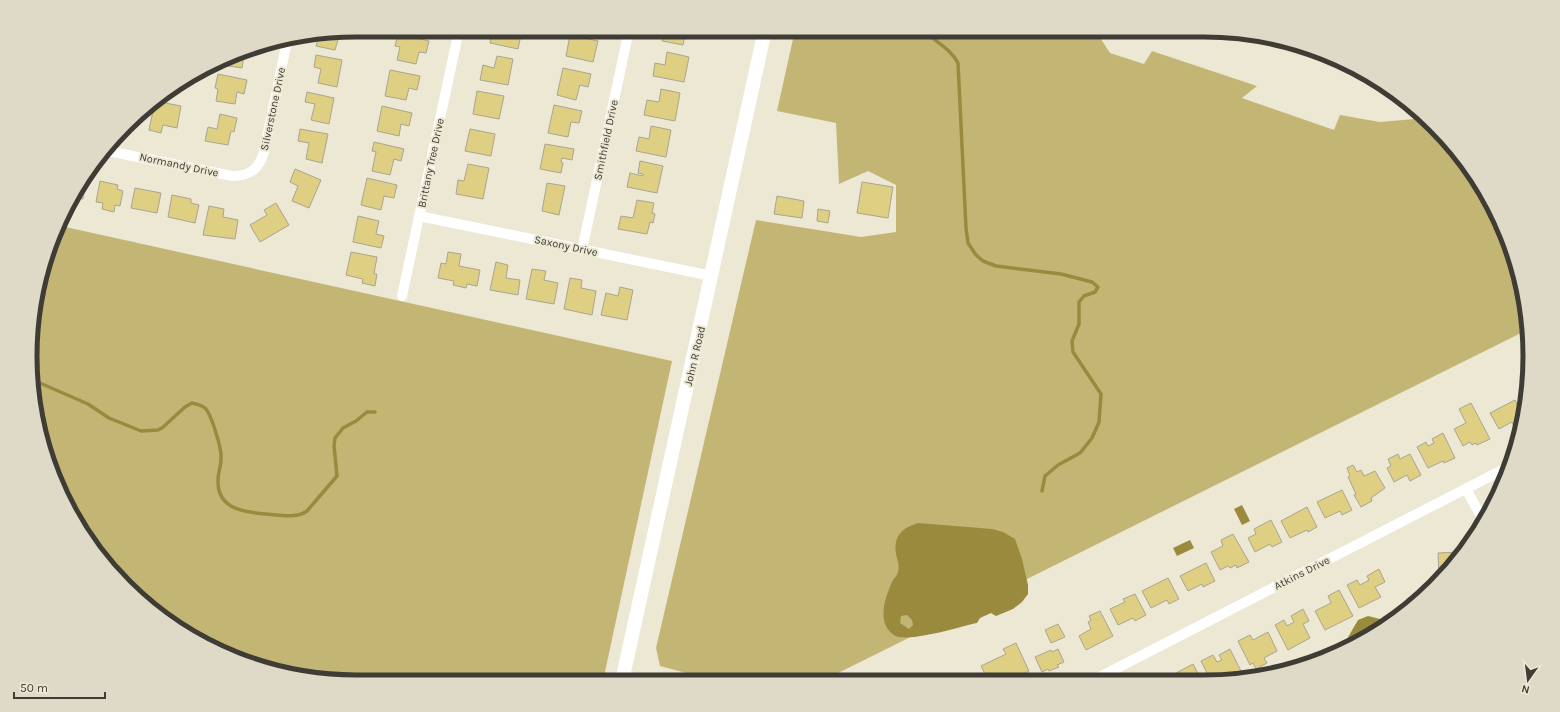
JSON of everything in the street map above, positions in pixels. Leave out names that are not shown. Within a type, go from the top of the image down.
[{"type":"main road","name":"John R Road","points":[[623,675],[764,37]]},
{"type":"street","name":"Brittany Tree Drive","points":[[402,296],[457,37]]},
{"type":"street","name":"Smithfield Drive","points":[[582,250],[628,37]]},
{"type":"street","name":"Silverstone Drive","points":[[250,173],[258,166],[263,156],[286,45]]},
{"type":"street","name":"Normandy Drive","points":[[111,152],[232,176],[245,176],[250,173]]},
{"type":"street","name":"Saxony Drive","points":[[419,216],[712,276]]},
{"type":"street","name":"Atkins Drive","points":[[1104,675],[1502,470]]},
{"type":"street","points":[[1466,489],[1480,516]]},
{"type":"shaded area","points":[[793,37],[1100,37],[1110,53],[1144,64],[1152,51],[1257,86],[1242,98],[1334,130],[1340,115],[1380,122],[1417,119],[1430,130],[1457,162],[1469,179],[1490,215],[1499,234],[1512,273],[1517,294],[1522,333],[834,675],[694,675],[660,666],[656,648],[756,220],[861,237],[896,232],[896,185],[868,171],[839,184],[836,123],[777,111]]},
{"type":"shaded area","points":[[64,227],[672,361],[604,675],[356,675],[294,669],[253,658],[234,651],[196,632],[179,621],[130,582],[91,533],[80,516],[61,478],[48,439],[43,418],[37,356],[43,294],[54,253]]},
{"type":"shaded area","points":[[1242,505],[1250,521],[1242,525],[1234,509]]},
{"type":"shaded area","points":[[918,523],[992,529],[1003,532],[1015,539],[1022,559],[1028,585],[1028,594],[1022,602],[1013,609],[996,616],[991,613],[980,618],[977,623],[922,636],[901,637],[894,635],[888,630],[885,624],[885,603],[889,588],[899,569],[895,548],[897,538],[903,530]],"holes":[[[907,615],[912,620],[913,625],[909,629],[900,623],[901,616]]]},
{"type":"shaded area","points":[[1190,540],[1194,548],[1177,556],[1173,548]]},
{"type":"shaded area","points":[[1368,616],[1380,619],[1380,622],[1345,642],[1358,620]]},
{"type":"building","points":[[397,37],[411,37],[429,41],[426,53],[419,52],[416,64],[397,60],[400,47],[395,46]]},
{"type":"building","points":[[491,37],[521,37],[518,49],[490,43]]},
{"type":"building","points":[[570,37],[579,37],[598,41],[593,62],[566,56]]},
{"type":"building","points":[[663,37],[685,37],[683,45],[662,41]]},
{"type":"building","points":[[339,38],[335,50],[316,46],[318,40]]},
{"type":"building","points":[[667,52],[689,57],[684,82],[653,76],[655,63],[665,65]]},
{"type":"building","points":[[316,55],[342,60],[337,87],[318,83],[321,69],[314,67]]},
{"type":"building","points":[[497,56],[513,59],[508,85],[480,80],[483,65],[494,68]]},
{"type":"building","points":[[244,57],[242,68],[225,65]]},
{"type":"building","points":[[563,68],[591,74],[588,87],[580,85],[576,100],[557,95]]},
{"type":"building","points":[[390,70],[420,76],[417,90],[409,88],[406,100],[385,96]]},
{"type":"building","points":[[218,74],[247,80],[244,94],[237,92],[235,104],[216,101],[218,89],[215,88]]},
{"type":"building","points":[[661,89],[680,93],[675,121],[644,115],[647,100],[659,102]]},
{"type":"building","points":[[477,91],[504,96],[499,119],[473,114]]},
{"type":"building","points":[[307,92],[334,98],[329,124],[311,120],[315,104],[305,102]]},
{"type":"building","points":[[162,103],[181,106],[177,128],[163,125],[161,133],[149,130],[153,110]]},
{"type":"building","points":[[554,105],[582,111],[579,123],[571,122],[568,137],[548,133]]},
{"type":"building","points":[[382,106],[412,113],[409,126],[401,124],[399,136],[377,131]]},
{"type":"building","points":[[220,114],[237,118],[234,132],[231,131],[228,145],[205,141],[208,127],[217,129]]},
{"type":"building","points":[[651,126],[671,130],[666,157],[636,151],[639,137],[649,139]]},
{"type":"building","points":[[300,129],[328,134],[322,163],[306,159],[309,143],[298,141]]},
{"type":"building","points":[[470,129],[495,134],[491,156],[465,151]]},
{"type":"building","points":[[374,142],[404,149],[401,161],[394,159],[390,175],[372,171],[376,152],[372,151]]},
{"type":"building","points":[[545,144],[574,149],[572,160],[562,158],[561,162],[563,163],[561,173],[540,169]]},
{"type":"building","points":[[640,161],[663,166],[657,193],[627,187],[630,173],[643,176],[643,174],[638,173]]},
{"type":"building","points":[[468,164],[489,168],[483,199],[456,194],[458,180],[464,181]]},
{"type":"building","points":[[295,169],[321,180],[309,208],[292,201],[298,186],[290,182]]},
{"type":"building","points":[[367,178],[397,185],[394,198],[384,196],[381,210],[361,205]]},
{"type":"building","points":[[100,181],[118,185],[117,189],[123,191],[120,206],[115,205],[114,212],[102,209],[103,203],[96,202]]},
{"type":"building","points":[[862,182],[893,187],[888,218],[857,213]]},
{"type":"building","points":[[547,183],[565,186],[559,215],[542,211]]},
{"type":"building","points":[[135,188],[161,193],[157,213],[131,208]]},
{"type":"building","points":[[85,189],[83,199],[79,198]]},
{"type":"building","points":[[172,195],[191,199],[191,203],[199,205],[195,223],[168,217]]},
{"type":"building","points":[[777,196],[804,201],[802,218],[774,214]]},
{"type":"building","points":[[637,200],[654,203],[652,213],[655,214],[653,223],[650,222],[647,234],[618,229],[621,216],[633,218]]},
{"type":"building","points":[[276,203],[289,225],[260,242],[250,225],[267,215],[264,210]]},
{"type":"building","points":[[209,206],[224,209],[223,217],[238,220],[235,239],[203,235]]},
{"type":"building","points":[[818,209],[830,211],[828,223],[817,221]]},
{"type":"building","points":[[358,216],[379,221],[376,234],[384,236],[381,248],[353,242]]},
{"type":"building","points":[[351,252],[377,257],[374,274],[377,274],[375,286],[362,283],[363,279],[346,275]]},
{"type":"building","points":[[448,252],[461,254],[459,266],[480,270],[477,286],[467,284],[466,288],[453,285],[454,281],[438,278],[441,263],[446,264]]},
{"type":"building","points":[[496,262],[508,265],[506,278],[520,280],[518,295],[490,290]]},
{"type":"building","points":[[532,269],[546,271],[544,280],[558,283],[554,304],[526,299]]},
{"type":"building","points":[[570,278],[582,280],[581,288],[596,291],[592,315],[564,309]]},
{"type":"building","points":[[620,287],[633,290],[627,320],[601,315],[606,293],[618,296]]},
{"type":"building","points":[[1515,400],[1519,407],[1514,427],[1512,422],[1499,429],[1490,413]]},
{"type":"building","points":[[1471,403],[1490,439],[1477,445],[1476,443],[1472,445],[1470,442],[1463,446],[1454,429],[1466,423],[1459,409]]},
{"type":"building","points":[[1443,433],[1455,458],[1444,463],[1443,461],[1428,468],[1417,447],[1426,442],[1428,446],[1434,443],[1432,439]]},
{"type":"building","points":[[1398,454],[1400,459],[1410,454],[1421,475],[1410,481],[1407,475],[1394,482],[1387,468],[1391,466],[1388,459]]},
{"type":"building","points":[[1353,465],[1357,472],[1361,470],[1364,476],[1375,471],[1385,488],[1371,498],[1372,501],[1361,507],[1354,495],[1356,494],[1348,477],[1350,476],[1347,468]]},
{"type":"building","points":[[1342,490],[1352,510],[1342,515],[1340,511],[1325,518],[1317,502]]},
{"type":"building","points":[[1307,507],[1317,527],[1308,532],[1307,530],[1290,538],[1281,521]]},
{"type":"building","points":[[1271,520],[1282,542],[1272,547],[1270,544],[1255,552],[1248,538],[1256,534],[1254,529]]},
{"type":"building","points":[[1233,534],[1249,562],[1237,568],[1236,565],[1230,568],[1228,566],[1220,570],[1211,552],[1223,546],[1221,540]]},
{"type":"building","points":[[1455,552],[1439,572],[1438,553]]},
{"type":"building","points":[[1206,563],[1215,581],[1203,587],[1202,584],[1188,591],[1180,576]]},
{"type":"building","points":[[1379,569],[1385,582],[1375,587],[1381,597],[1359,608],[1347,585],[1357,580],[1360,585],[1369,580],[1367,576]]},
{"type":"building","points":[[1168,578],[1179,599],[1169,604],[1167,600],[1151,608],[1142,591]]},
{"type":"building","points":[[1339,590],[1353,616],[1325,630],[1315,611],[1331,603],[1328,596]]},
{"type":"building","points":[[1135,594],[1146,615],[1135,621],[1133,618],[1118,625],[1110,609],[1125,602],[1123,599]]},
{"type":"building","points":[[1303,609],[1309,621],[1303,624],[1310,638],[1288,650],[1275,625],[1284,620],[1287,626],[1294,622],[1291,616]]},
{"type":"building","points":[[1100,611],[1113,636],[1086,650],[1079,636],[1091,629],[1088,622],[1091,620],[1089,616]]},
{"type":"building","points":[[1058,624],[1065,637],[1051,643],[1045,630]]},
{"type":"building","points":[[1268,632],[1277,651],[1264,658],[1267,663],[1256,669],[1253,663],[1250,665],[1238,641],[1250,635],[1253,640]]},
{"type":"building","points":[[1016,643],[1029,671],[1021,675],[986,675],[981,666],[1006,654],[1003,649]]},
{"type":"building","points":[[1058,649],[1064,662],[1057,665],[1059,667],[1042,672],[1035,657],[1051,650],[1052,652]]},
{"type":"building","points":[[1230,649],[1242,672],[1208,675],[1201,661],[1213,655],[1217,662],[1222,660],[1219,655]]},
{"type":"building","points":[[1193,664],[1199,675],[1177,675],[1176,673]]},
{"type":"waterway","points":[[932,37],[947,49],[958,63],[968,243],[976,255],[983,261],[996,266],[1061,274],[1092,282],[1098,287],[1095,292],[1084,296],[1079,302],[1079,324],[1072,341],[1073,352],[1101,394],[1099,422],[1092,438],[1080,453],[1058,465],[1045,476],[1042,491]]},
{"type":"waterway","points":[[39,382],[88,404],[109,418],[141,431],[158,430],[185,407],[192,403],[198,404],[206,409],[211,419],[220,448],[221,462],[218,480],[219,490],[222,497],[227,503],[240,510],[282,516],[293,516],[307,511],[337,476],[334,446],[335,438],[343,428],[356,421],[367,412],[375,412]]}]
